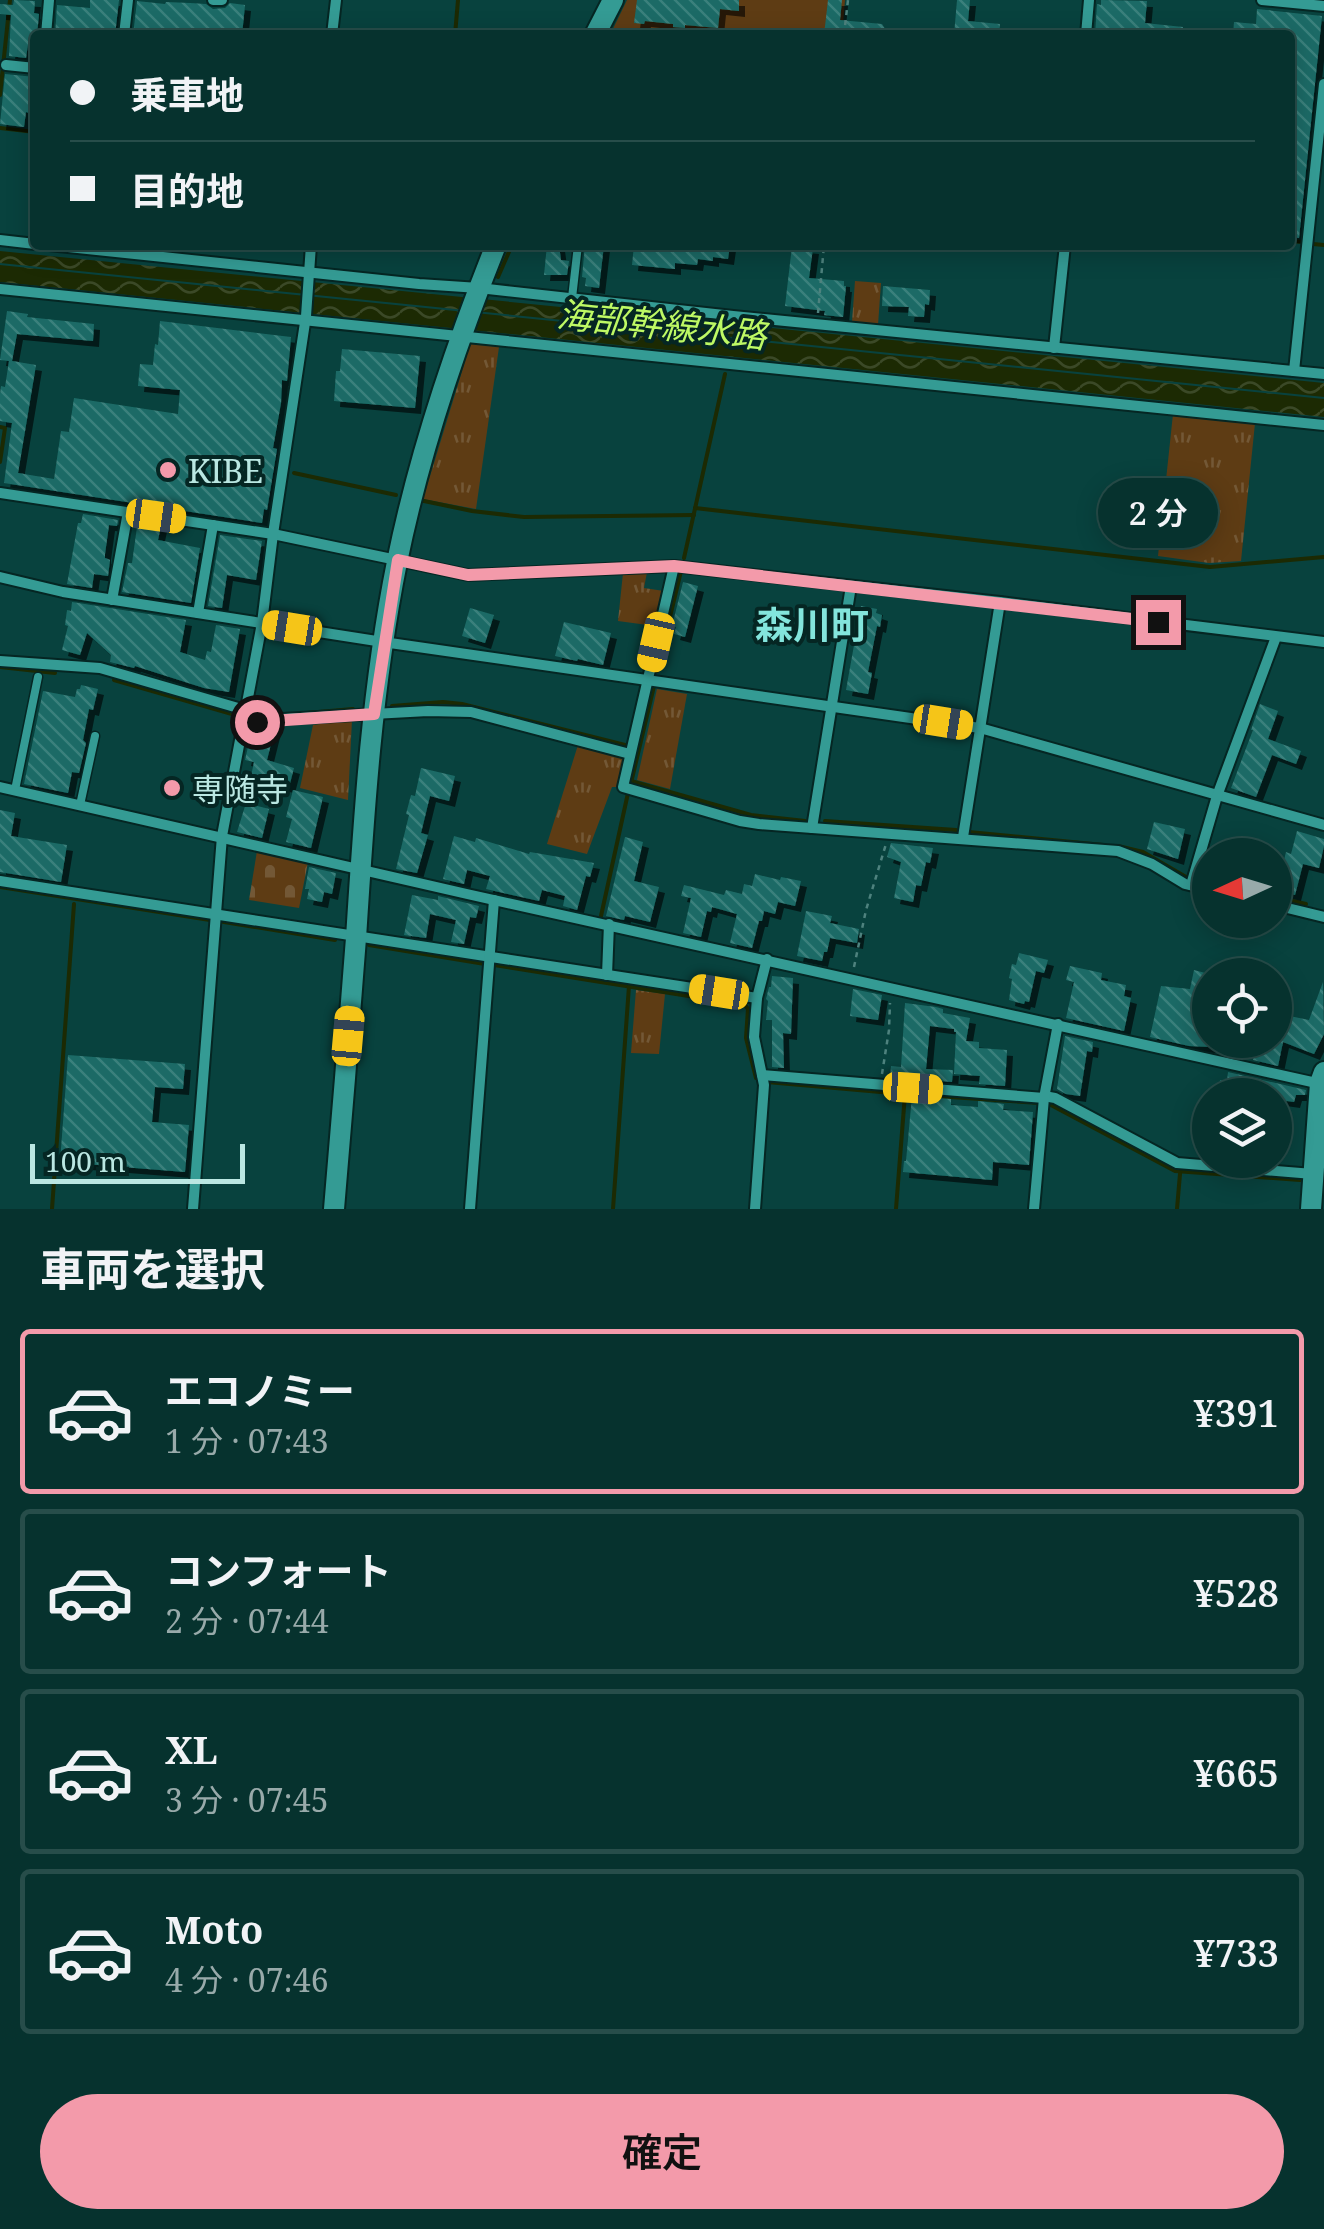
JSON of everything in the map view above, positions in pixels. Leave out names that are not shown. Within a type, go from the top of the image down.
[{"type":"street","points":[[46,30],[49,0]]},
{"type":"street","points":[[125,30],[128,0]]},
{"type":"street","points":[[213,0],[222,0]]},
{"type":"street","points":[[333,30],[336,0]]},
{"type":"street","points":[[598,30],[613,0]]},
{"type":"street","points":[[1086,30],[1089,0]]},
{"type":"street","points":[[1262,0],[1324,6]]},
{"type":"street","points":[[6,65],[30,67]]},
{"type":"street","points":[[1294,371],[1324,84]]},
{"type":"street","points":[[0,240],[30,243]]},
{"type":"street","points":[[93,250],[1324,374]]},
{"type":"street","points":[[193,1209],[222,836],[262,623],[306,318],[310,250]]},
{"type":"street","points":[[334,1209],[360,868],[383,642],[398,560],[430,436],[494,250]]},
{"type":"street","points":[[1054,348],[1064,250]]},
{"type":"street","points":[[0,289],[1324,426]]},
{"type":"street","points":[[0,493],[273,534],[468,575],[674,566],[1324,642]]},
{"type":"street","points":[[112,600],[128,512]]},
{"type":"street","points":[[198,613],[213,525]]},
{"type":"street","points":[[674,566],[623,786],[740,821],[1118,851],[1191,885],[1217,796],[1276,637]]},
{"type":"street","points":[[0,577],[63,592],[383,642],[980,728],[1324,825]]},
{"type":"street","points":[[812,828],[852,586]]},
{"type":"street","points":[[963,838],[1000,602]]},
{"type":"street","points":[[0,661],[100,668],[244,715],[471,712],[630,754]]},
{"type":"street","points":[[0,787],[494,900],[1323,1080],[1311,1209]]},
{"type":"street","points":[[0,881],[757,998]]},
{"type":"street","points":[[470,1209],[494,900]]},
{"type":"street","points":[[1292,910],[1324,917]]},
{"type":"street","points":[[607,975],[609,924]]},
{"type":"street","points":[[755,1209],[764,1084],[754,1038],[757,998],[767,960]]},
{"type":"street","points":[[1034,1209],[1044,1097],[1058,1024]]},
{"type":"street","points":[[762,1075],[1056,1098],[1178,1164],[1313,1174]]},
{"type":"lane","points":[[572,298],[577,250]]},
{"type":"lane","points":[[14,790],[38,677]]},
{"type":"lane","points":[[80,804],[95,736]]},
{"type":"path","points":[[845,30],[848,0]]},
{"type":"path","points":[[817,324],[824,250]]},
{"type":"path","points":[[852,978],[866,910],[889,833]]},
{"type":"path","points":[[880,1086],[889,1009]]},
{"type":"green space","points":[[627,0],[845,0],[842,30],[612,30]]},
{"type":"green space","points":[[855,281],[881,283],[878,325],[852,322]]},
{"type":"green space","points":[[471,342],[499,347],[476,509],[423,499]]},
{"type":"green space","points":[[1173,414],[1255,423],[1241,561],[1209,563],[1158,556]]},
{"type":"green space","points":[[647,572],[644,588],[664,591],[655,626],[618,621],[623,573]]},
{"type":"green space","points":[[657,689],[687,694],[670,789],[637,780]]},
{"type":"green space","points":[[352,720],[348,800],[300,788],[313,725]]},
{"type":"green space","points":[[578,745],[626,759],[619,787],[612,787],[587,854],[547,844]]},
{"type":"green space","points":[[257,851],[308,862],[299,908],[249,900]]},
{"type":"green space","points":[[636,990],[665,994],[659,1054],[631,1053]]},
{"type":"water","name":"海部幹線水路","points":[[0,251],[1324,383],[1324,397],[0,263]]},
{"type":"water","points":[[0,265],[1324,399],[1324,417],[0,282]]},
{"type":"building","points":[[14,0],[35,1],[34,13],[39,14],[37,30],[30,30],[26,58],[9,56],[11,15],[0,14],[0,4],[13,5]]},
{"type":"building","points":[[90,0],[119,0],[116,30],[55,30],[57,5],[90,8]]},
{"type":"building","points":[[637,0],[739,0],[739,11],[720,9],[718,28],[634,23]]},
{"type":"building","points":[[828,0],[842,0],[840,20],[882,24],[886,30],[825,30]]},
{"type":"building","points":[[957,0],[970,0],[968,21],[1000,24],[999,30],[954,30]]},
{"type":"building","points":[[1101,0],[1147,1],[1145,23],[1183,30],[1095,30],[1097,4],[1101,5]]},
{"type":"building","points":[[137,1],[206,4],[213,9],[225,8],[230,3],[245,5],[242,30],[134,30]]},
{"type":"building","points":[[1257,9],[1322,16],[1299,238],[1295,238],[1295,30],[1233,30],[1234,22],[1256,24]]},
{"type":"building","points":[[5,74],[30,76],[30,105],[24,127],[0,124]]},
{"type":"building","points":[[546,250],[560,250],[561,260],[569,261],[567,275],[544,275]]},
{"type":"building","points":[[585,250],[603,250],[599,288],[585,286],[586,278],[582,277]]},
{"type":"building","points":[[634,250],[729,250],[728,259],[698,259],[697,265],[675,263],[675,269],[632,265]]},
{"type":"building","points":[[792,250],[813,250],[809,278],[844,281],[846,286],[843,317],[785,306]]},
{"type":"building","points":[[883,286],[930,290],[924,317],[908,316],[909,307],[882,306]]},
{"type":"building","points":[[7,311],[94,324],[93,341],[17,334],[12,361],[36,365],[18,473],[54,479],[61,431],[69,432],[74,398],[178,414],[180,390],[138,386],[140,364],[153,365],[160,321],[291,337],[287,381],[282,380],[273,448],[277,449],[262,523],[4,483],[12,423],[0,421],[1,386],[5,387],[9,361],[0,360]]},
{"type":"building","points":[[342,349],[420,356],[415,408],[334,401]]},
{"type":"building","points":[[83,514],[118,520],[117,526],[109,525],[105,554],[110,560],[108,576],[94,574],[92,588],[67,584]]},
{"type":"building","points":[[142,523],[161,526],[158,540],[200,548],[191,603],[122,592],[128,563],[132,563],[137,527],[142,528]]},
{"type":"building","points":[[220,535],[262,541],[256,580],[227,575],[222,608],[208,606]]},
{"type":"building","points":[[683,582],[698,586],[685,637],[674,634],[676,627],[672,626]]},
{"type":"building","points":[[72,602],[186,620],[180,652],[205,660],[207,651],[211,652],[216,625],[240,629],[229,692],[110,662],[111,655],[87,633],[80,655],[62,650],[67,610],[71,611]]},
{"type":"building","points":[[861,606],[877,609],[876,613],[882,615],[868,672],[872,673],[868,694],[846,690]]},
{"type":"building","points":[[470,608],[494,615],[485,643],[462,636]]},
{"type":"building","points":[[564,622],[611,633],[603,665],[555,656]]},
{"type":"building","points":[[81,685],[98,689],[93,710],[89,709],[79,773],[72,772],[68,793],[24,784],[43,691],[75,697]]},
{"type":"building","points":[[1260,704],[1278,711],[1268,739],[1301,751],[1296,764],[1272,755],[1256,797],[1231,788]]},
{"type":"building","points":[[252,729],[274,732],[267,760],[294,768],[289,787],[250,781],[254,762],[245,760]]},
{"type":"building","points":[[421,768],[455,776],[449,801],[430,796],[421,833],[428,835],[417,873],[396,869],[409,815],[406,814]]},
{"type":"building","points":[[293,790],[323,797],[311,848],[286,842],[292,819],[286,817]]},
{"type":"building","points":[[246,803],[269,809],[262,838],[237,832]]},
{"type":"building","points":[[0,810],[15,813],[11,836],[67,845],[61,882],[0,872]]},
{"type":"building","points":[[1154,822],[1185,829],[1178,859],[1147,849]]},
{"type":"building","points":[[1297,831],[1324,839],[1319,868],[1303,864],[1295,895],[1292,894],[1292,850]]},
{"type":"building","points":[[454,836],[475,842],[476,838],[529,854],[594,863],[590,877],[586,876],[577,910],[563,906],[565,896],[542,890],[539,901],[486,889],[490,876],[467,870],[464,884],[443,879]]},
{"type":"building","points":[[625,837],[643,842],[634,881],[659,887],[650,922],[606,916]]},
{"type":"building","points":[[891,843],[933,848],[921,886],[916,885],[913,902],[894,898],[901,862],[887,857]]},
{"type":"building","points":[[309,867],[336,873],[332,894],[324,892],[322,902],[307,899]]},
{"type":"building","points":[[755,874],[801,881],[795,906],[778,902],[775,914],[764,911],[752,948],[730,943],[737,914],[712,907],[711,912],[707,911],[701,937],[683,933],[691,898],[681,896],[684,885],[724,895],[726,890],[742,894],[744,884],[752,886]]},
{"type":"building","points":[[412,895],[438,900],[438,896],[479,906],[476,918],[470,917],[464,944],[451,942],[456,920],[430,914],[426,938],[404,935]]},
{"type":"building","points":[[806,911],[832,916],[830,923],[859,929],[857,943],[830,938],[822,961],[797,956]]},
{"type":"building","points":[[1019,953],[1048,960],[1044,973],[1036,971],[1029,1002],[1024,1004],[1009,1000],[1009,978]]},
{"type":"building","points":[[1070,966],[1102,973],[1101,980],[1126,985],[1124,996],[1131,998],[1124,1031],[1066,1018],[1074,982],[1066,980]]},
{"type":"building","points":[[772,976],[793,978],[791,1034],[783,1033],[784,1068],[772,1067],[772,1020],[766,1020],[766,999]]},
{"type":"building","points":[[1192,980],[1192,1046],[1150,1037],[1161,986],[1190,989]]},
{"type":"building","points":[[1323,982],[1324,1034],[1314,1054],[1292,1045],[1292,1016],[1309,1020]]},
{"type":"building","points":[[853,989],[882,995],[878,1020],[850,1016]]},
{"type":"building","points":[[905,1003],[936,1007],[943,1009],[943,1013],[970,1018],[966,1041],[979,1042],[979,1048],[1007,1050],[1005,1086],[979,1084],[980,1076],[954,1074],[956,1032],[930,1026],[926,1069],[953,1070],[952,1082],[890,1077],[891,1066],[901,1067]]},
{"type":"building","points":[[1065,1036],[1093,1042],[1092,1052],[1087,1051],[1080,1096],[1057,1089]]},
{"type":"building","points":[[68,1055],[185,1064],[183,1089],[155,1087],[152,1122],[189,1125],[185,1172],[60,1162]]},
{"type":"building","points":[[1253,1058],[1280,1058],[1278,1066]]},
{"type":"building","points":[[1228,1072],[1254,1078],[1227,1078]]},
{"type":"building","points":[[1292,1087],[1306,1090],[1305,1095],[1296,1095],[1294,1102]]},
{"type":"building","points":[[912,1096],[951,1099],[951,1105],[978,1107],[978,1101],[1004,1104],[1003,1110],[1033,1112],[1029,1165],[993,1162],[992,1180],[903,1172]]},
{"type":"waterway","points":[[0,95],[10,0]]},
{"type":"waterway","points":[[455,30],[458,0]]},
{"type":"waterway","points":[[0,128],[30,131]]},
{"type":"waterway","points":[[1295,241],[1303,242]]},
{"type":"waterway","points":[[1313,244],[1324,245]]},
{"type":"waterway","points":[[498,277],[510,250]]},
{"type":"waterway","points":[[684,558],[725,374]]},
{"type":"waterway","points":[[0,427],[5,428],[0,462]]},
{"type":"waterway","points":[[294,473],[396,495]]},
{"type":"waterway","points":[[424,501],[524,517],[694,515]]},
{"type":"waterway","points":[[695,508],[1210,567],[1324,557]]},
{"type":"waterway","points":[[657,671],[681,571]]},
{"type":"waterway","points":[[0,667],[55,673]]},
{"type":"waterway","points":[[114,680],[232,714]]},
{"type":"waterway","points":[[631,783],[654,686]]},
{"type":"waterway","points":[[392,706],[462,704],[625,745]]},
{"type":"waterway","points":[[307,713],[353,709]]},
{"type":"waterway","points":[[631,781],[751,815],[805,821]]},
{"type":"waterway","points":[[601,916],[628,793]]},
{"type":"waterway","points":[[825,821],[956,830]]},
{"type":"waterway","points":[[969,832],[1103,845]]},
{"type":"waterway","points":[[1118,846],[1143,852],[1186,877]]},
{"type":"waterway","points":[[0,887],[210,920]]},
{"type":"waterway","points":[[1292,901],[1306,904]]},
{"type":"waterway","points":[[52,1209],[74,904]]},
{"type":"waterway","points":[[218,921],[335,940]]},
{"type":"waterway","points":[[369,945],[485,964]]},
{"type":"waterway","points":[[494,965],[745,1005],[746,1038],[756,1078],[760,1079]]},
{"type":"waterway","points":[[613,1209],[629,986]]},
{"type":"waterway","points":[[767,1082],[892,1093]]},
{"type":"waterway","points":[[896,1209],[905,1094],[1040,1103]]},
{"type":"waterway","points":[[1049,1104],[1175,1171],[1300,1180]]},
{"type":"waterway","points":[[1177,1209],[1180,1174]]},
{"type":"place","name":"KIBE","points":[[168,470]]},
{"type":"place","name":"専随寺","points":[[172,788]]},
{"type":"district","name":"森川町","points":[[812,624]]},
{"type":"route","points":[[257,722],[374,714],[398,560],[468,575],[674,566],[1158,622]]}]
